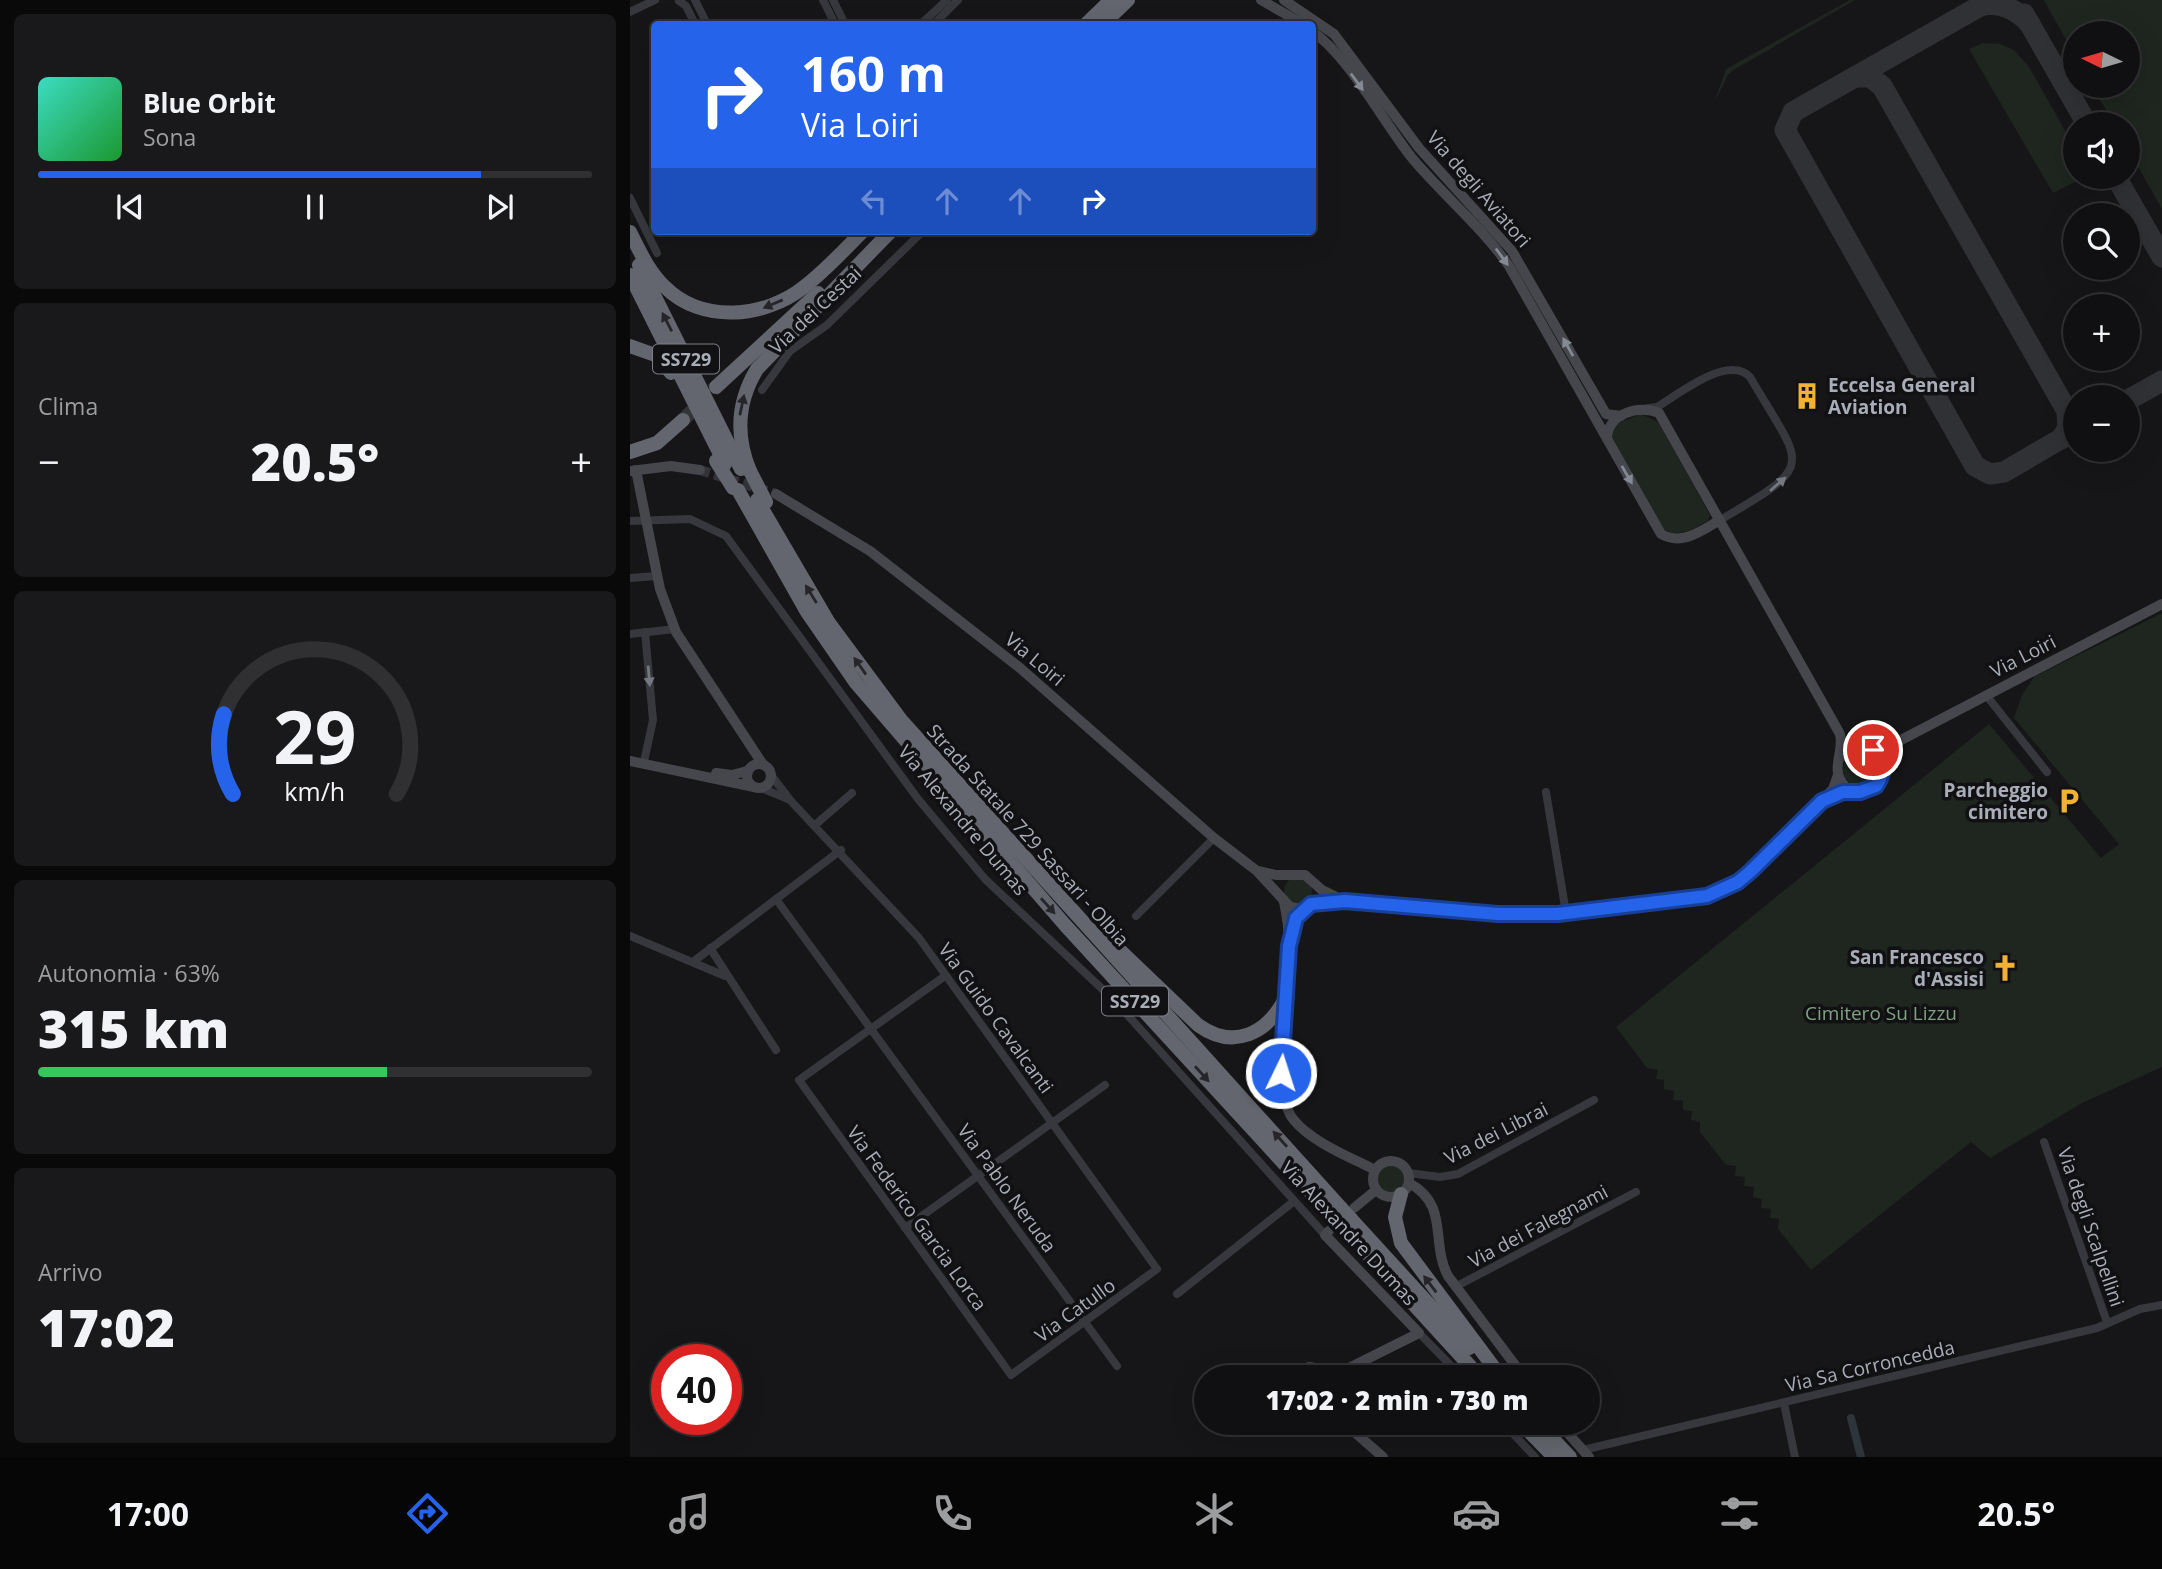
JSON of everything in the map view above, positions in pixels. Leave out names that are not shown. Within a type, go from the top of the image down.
[{"type":"highway","points":[[1089,21],[1111,0]]},
{"type":"highway","points":[[1106,21],[1128,0]]},
{"type":"highway","points":[[630,232],[653,274],[673,294],[704,309],[736,313],[769,307],[792,295],[859,235]]},
{"type":"highway","points":[[778,328],[870,235]]},
{"type":"highway","points":[[716,387],[881,235]]},
{"type":"highway","points":[[746,471],[739,422],[744,395],[757,369],[887,235]]},
{"type":"highway","name":"Strada Statale 729 Sassari - Olbia","points":[[630,248],[746,471],[766,499],[793,565],[829,623],[901,720],[1340,1221],[1487,1365]]},
{"type":"highway","name":"SS729","points":[[630,275],[720,462]]},
{"type":"highway","points":[[630,346],[649,351],[668,368],[720,462]]},
{"type":"highway","points":[[630,452],[657,443],[682,420]]},
{"type":"highway","name":"Strada Statale 729 Sassari - Olbia","points":[[720,462],[828,642],[898,734],[1057,915],[1469,1365]]},
{"type":"highway","points":[[1031,866],[1207,1032],[1236,1038],[1254,1034],[1271,1022],[1286,997]]},
{"type":"highway","points":[[1406,1184],[1395,1217],[1401,1243],[1490,1365]]},
{"type":"highway","points":[[1532,1435],[1553,1457]]},
{"type":"highway","points":[[1554,1435],[1581,1455]]},
{"type":"street","points":[[630,12],[655,0]]},
{"type":"street","points":[[678,0],[687,0]]},
{"type":"street","points":[[678,0],[686,6],[694,21]]},
{"type":"street","points":[[695,0],[706,21]]},
{"type":"street","points":[[823,0],[834,21]]},
{"type":"street","points":[[833,0],[844,21]]},
{"type":"street","points":[[924,21],[947,0]]},
{"type":"street","points":[[937,21],[958,0]]},
{"type":"street","points":[[1261,0],[1298,21]]},
{"type":"street","name":"Via degli Aviatori","points":[[1284,0],[1315,21]]},
{"type":"street","name":"Via degli Aviatori","points":[[1316,22],[1334,34],[1419,148],[1498,233],[1530,280],[1606,414],[1621,416]]},
{"type":"street","name":"Via degli Aviatori","points":[[1316,35],[1338,56],[1413,159],[1499,252],[1661,534],[1675,540],[1682,539],[1720,520]]},
{"type":"street","points":[[630,198],[657,253]]},
{"type":"street","name":"Via dei Cestai","points":[[762,390],[790,351],[838,314],[919,235]]},
{"type":"street","points":[[883,246],[894,257]]},
{"type":"street","points":[[1606,439],[1609,426],[1621,416],[1657,407],[1728,368],[1744,371],[1791,447],[1793,465],[1784,480],[1768,493],[1720,520]]},
{"type":"street","points":[[1283,900],[1295,909],[1345,901],[1445,910],[1566,913],[1674,902],[1722,891],[1764,860],[1837,783],[1843,751],[1840,734],[1659,413],[1643,409]]},
{"type":"street","points":[[630,761],[757,788],[767,785],[771,775],[769,768],[762,763],[675,629],[657,576],[633,470],[671,466],[700,470]]},
{"type":"street","name":"Via Loiri","points":[[766,499],[852,538],[901,575],[1020,668],[1213,838],[1257,871],[1283,900]]},
{"type":"street","name":"Via Alexandre Dumas","points":[[630,521],[690,519],[726,536],[867,731],[962,852],[1021,915],[1115,1000],[1293,1202],[1340,1221],[1419,1334],[1449,1365]]},
{"type":"street","points":[[630,578],[657,576]]},
{"type":"street","name":"Via Loiri","points":[[1901,740],[2162,604]]},
{"type":"street","points":[[630,634],[675,629]]},
{"type":"street","points":[[645,632],[653,720],[645,757]]},
{"type":"street","points":[[1986,695],[2047,772]]},
{"type":"street","points":[[1840,734],[1856,746],[1873,750],[1901,740]]},
{"type":"street","points":[[746,737],[753,760],[748,782],[757,788]]},
{"type":"street","points":[[1882,762],[1901,740]]},
{"type":"street","points":[[1840,758],[1856,746]]},
{"type":"street","points":[[1822,801],[1876,786],[1883,770],[1882,762],[1873,750]]},
{"type":"street","points":[[630,755],[732,775],[762,763]]},
{"type":"street","name":"Via Guido Cavalcanti","points":[[771,775],[790,800],[841,850],[906,921],[1157,1269]]},
{"type":"street","points":[[1838,775],[1852,791]]},
{"type":"street","name":"Via Guido Cavalcanti","points":[[757,788],[790,800]]},
{"type":"street","points":[[1546,792],[1566,913]]},
{"type":"street","points":[[815,825],[852,793]]},
{"type":"street","points":[[1136,916],[1213,838]]},
{"type":"street","points":[[694,961],[841,850]]},
{"type":"street","points":[[1257,871],[1276,876],[1304,875],[1345,901]]},
{"type":"street","points":[[1289,946],[1283,882],[1293,875]]},
{"type":"street","points":[[1314,883],[1316,895],[1296,918],[1289,946],[1281,1073],[1285,1105],[1293,1118],[1307,1131],[1375,1170]]},
{"type":"street","name":"Via Pablo Neruda","points":[[776,899],[1117,1366]]},
{"type":"street","points":[[630,936],[725,976]]},
{"type":"street","points":[[710,948],[725,976],[776,1050]]},
{"type":"street","points":[[872,1028],[945,976]]},
{"type":"street","name":"Via Federico Garcia Lorca","points":[[872,1028],[799,1080],[1011,1375]]},
{"type":"street","points":[[905,1228],[1105,1085]]},
{"type":"street","name":"Via dei Librai","points":[[1406,1184],[1458,1174],[1594,1100]]},
{"type":"street","name":"Via degli Scalpellini","points":[[2044,1142],[2107,1322]]},
{"type":"street","points":[[1406,1184],[1388,1197],[1376,1190],[1373,1182],[1375,1170],[1386,1161],[1395,1161],[1406,1184],[1424,1192],[1435,1209],[1442,1264],[1455,1287],[1515,1365]]},
{"type":"street","points":[[1340,1221],[1376,1190]]},
{"type":"street","name":"Via dei Falegnami","points":[[1455,1287],[1636,1192]]},
{"type":"street","points":[[1177,1294],[1293,1202]]},
{"type":"street","name":"Via Catullo","points":[[1011,1375],[1157,1269]]},
{"type":"street","name":"Via Sa Corroncedda","points":[[1581,1455],[2097,1328],[2140,1309],[2162,1306]]},
{"type":"street","points":[[1358,1365],[1419,1334]]},
{"type":"street","points":[[1784,1403],[1795,1457]]},
{"type":"street","points":[[1358,1435],[1383,1457]]},
{"type":"street","points":[[1514,1435],[1535,1457]]},
{"type":"street","points":[[1567,1435],[1581,1455]]},
{"type":"green space","points":[[1850,0],[1855,0],[1735,69],[1728,75],[1714,103],[1726,69]]},
{"type":"green space","points":[[2044,0],[2162,0],[2162,209],[2140,170],[2140,112],[2107,112],[2099,98],[2140,98],[2140,21],[2063,21],[2063,34]]},
{"type":"green space","points":[[1983,43],[2000,44],[2014,50],[2029,67],[2063,127],[2063,188],[2053,193],[1969,49]]},
{"type":"green space","points":[[1641,414],[1658,422],[1710,515],[1708,521],[1681,533],[1664,530],[1612,438],[1612,430],[1618,423]]},
{"type":"green space","name":"Cimitero Su Lizzu","points":[[2162,613],[2162,1067],[2082,1103],[1990,1158],[1971,1142],[1811,1270],[1778,1229],[1779,1219],[1770,1218],[1771,1209],[1761,1208],[1762,1199],[1753,1197],[1754,1187],[1744,1186],[1745,1177],[1735,1176],[1736,1166],[1726,1165],[1700,1132],[1700,1122],[1691,1120],[1692,1111],[1683,1110],[1683,1101],[1673,1100],[1674,1091],[1664,1089],[1664,1080],[1656,1079],[1658,1070],[1647,1068],[1616,1027],[1989,724],[2101,858],[2119,844],[2014,718],[2022,695],[2034,677]]},
{"type":"green space","points":[[1860,752],[1872,757],[1877,769],[1872,781],[1860,786],[1848,781],[1843,769],[1848,757]]},
{"type":"green space","points":[[1298,877],[1308,881],[1312,891],[1308,901],[1298,905],[1288,901],[1284,891],[1288,881]]},
{"type":"green space","points":[[1391,1165],[1401,1169],[1405,1179],[1401,1189],[1391,1193],[1381,1189],[1377,1179],[1381,1169]]},
{"type":"waterway","points":[[1851,1418],[1861,1457]]},
{"type":"taxiway","points":[[2030,24],[2007,8],[1980,6],[1793,112],[1785,130],[1975,466],[1990,474],[2004,472],[2063,438]]},
{"type":"taxiway","points":[[2024,14],[2080,112]]},
{"type":"taxiway","points":[[1855,77],[1870,77],[1882,86],[2067,411],[2068,428],[2061,439]]},
{"type":"taxiway","points":[[2123,189],[2162,257]]},
{"type":"taxiway","points":[[2140,393],[2162,381]]},
{"type":"tunnel","points":[[683,420],[716,387]]},
{"type":"tunnel","points":[[700,470],[776,494]]},
{"type":"place","name":"Eccelsa General Aviation","points":[[1807,396]]},
{"type":"place","name":"Parcheggio cimitero","points":[[2069,801]]},
{"type":"place","name":"San Francesco d'Assisi","points":[[2005,968]]},
{"type":"route","points":[[1281,1073],[1289,946],[1296,918],[1311,904],[1345,901],[1498,914],[1558,914],[1707,896],[1738,882],[1764,860],[1822,801],[1832,795],[1860,792],[1876,786],[1883,770],[1880,757],[1873,750]]}]
